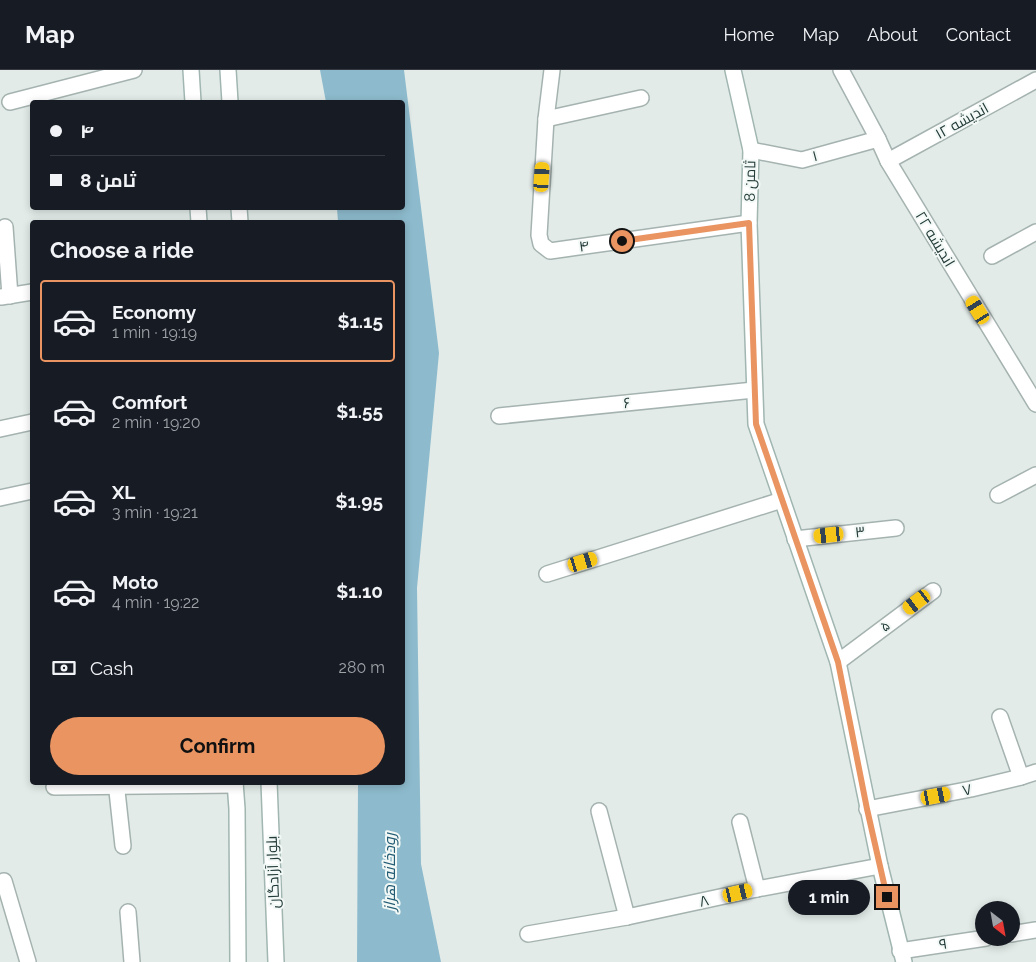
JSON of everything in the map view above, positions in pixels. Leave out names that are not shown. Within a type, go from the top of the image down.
[{"type":"street","points":[[10,102],[134,70]]},
{"type":"street","points":[[191,70],[193,100]]},
{"type":"street","points":[[228,70],[230,100]]},
{"type":"street","points":[[552,70],[546,119],[641,98]]},
{"type":"street","name":"ثامن 8","points":[[733,70],[751,150],[749,223],[756,424],[838,662],[867,809],[902,956]]},
{"type":"street","name":"اندیشه ۲۲","points":[[841,70],[888,161],[1030,381],[1036,404]]},
{"type":"street","name":"اندیشه ۱۲","points":[[888,161],[1036,80]]},
{"type":"street","name":"۴","points":[[546,119],[538,235],[541,244],[550,251],[749,223]]},
{"type":"street","name":"۱","points":[[751,150],[802,160],[878,139]]},
{"type":"street","points":[[5,228],[5,297],[30,292]]},
{"type":"street","points":[[992,256],[1036,232]]},
{"type":"street","name":"۶","points":[[499,416],[754,390]]},
{"type":"street","points":[[0,429],[30,422]]},
{"type":"street","points":[[998,495],[1036,475]]},
{"type":"street","points":[[0,498],[30,491]]},
{"type":"street","points":[[547,574],[782,500]]},
{"type":"street","name":"۳","points":[[795,539],[896,528]]},
{"type":"street","name":"۵","points":[[838,662],[933,591]]},
{"type":"street","points":[[1000,717],[1021,777]]},
{"type":"street","name":"۷","points":[[867,809],[971,789],[1036,772]]},
{"type":"street","points":[[54,788],[116,785],[123,846]]},
{"type":"street","points":[[235,785],[237,809],[235,961]]},
{"type":"street","name":"بلوار آزادگان","points":[[269,785],[276,962]]},
{"type":"street","points":[[599,812],[628,917]]},
{"type":"street","points":[[740,822],[757,889]]},
{"type":"street","name":"۸","points":[[528,934],[628,917],[757,889],[880,866]]},
{"type":"street","points":[[4,882],[28,962]]},
{"type":"street","points":[[128,912],[132,962]]},
{"type":"street","points":[[1020,933],[1036,930]]},
{"type":"street","name":"۹","points":[[902,956],[975,940]]},
{"type":"water","name":"رودخانه هراز","points":[[320,70],[404,70],[439,353],[417,588],[421,864],[441,962],[357,962],[358,785],[405,785],[405,220],[338,220],[337,210],[405,210],[405,100],[326,100]]},
{"type":"route","points":[[622,241],[749,223],[756,424],[838,662],[867,809],[887,897]]}]
